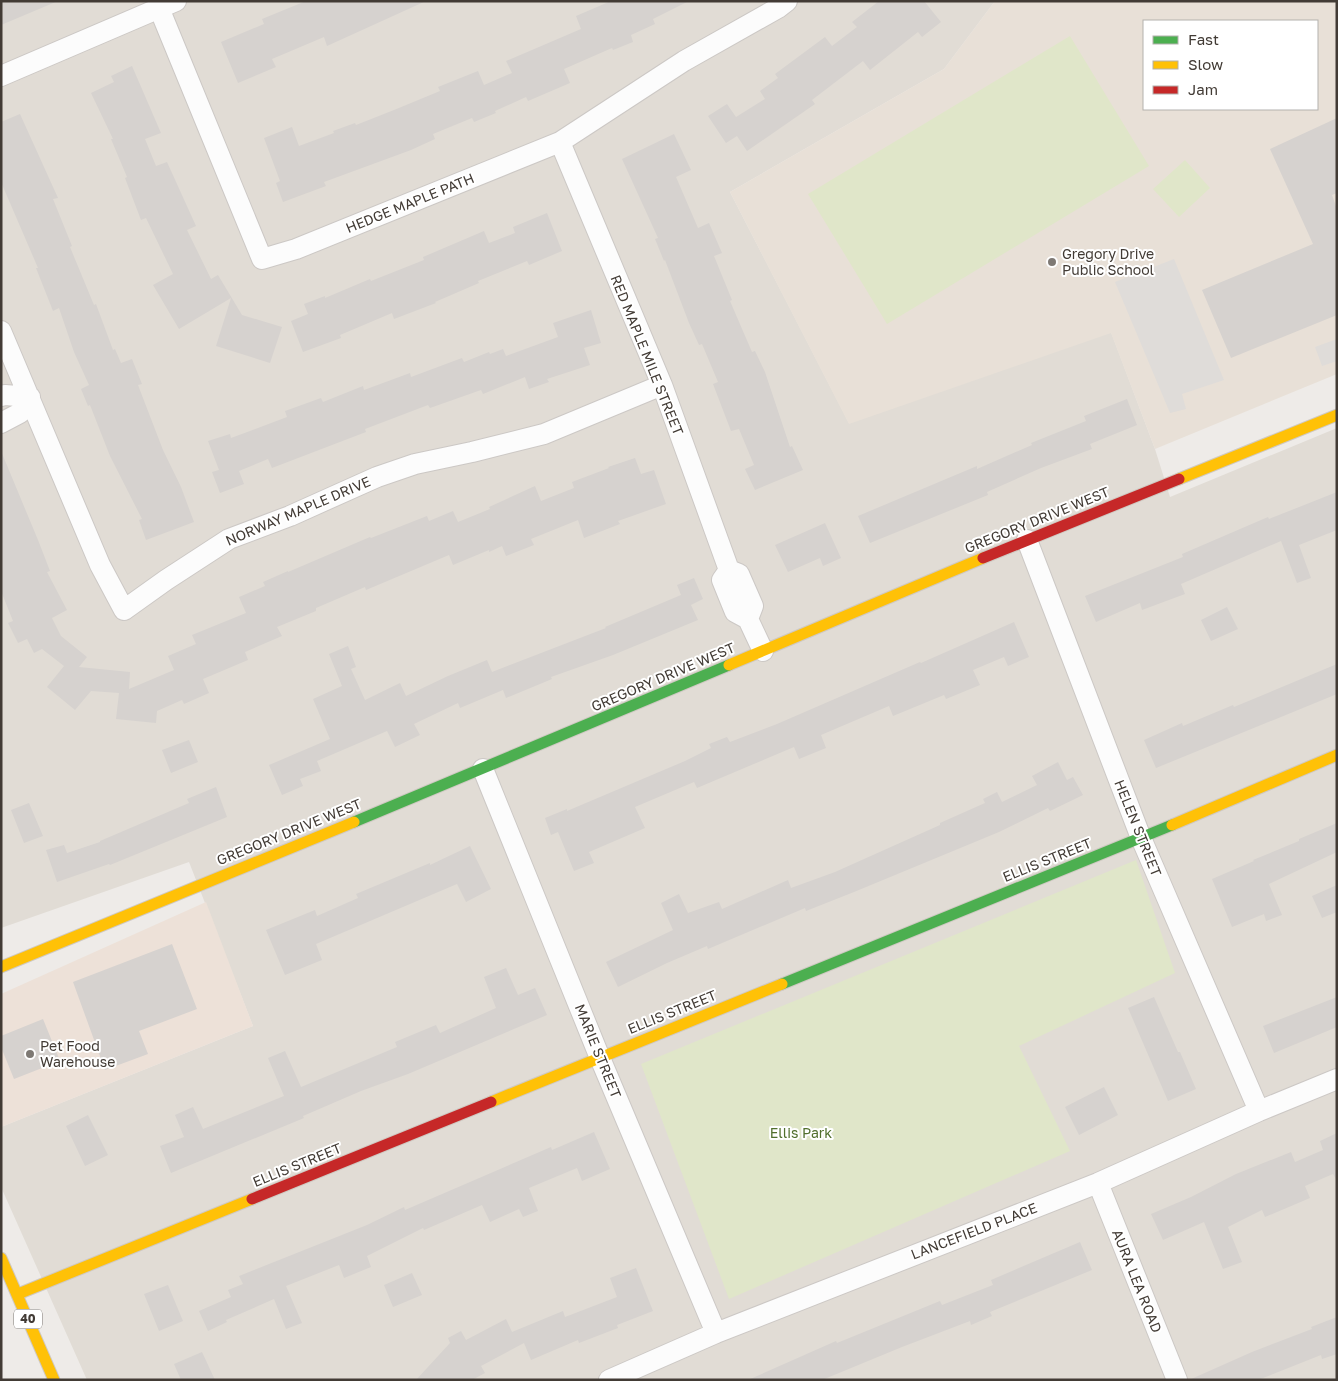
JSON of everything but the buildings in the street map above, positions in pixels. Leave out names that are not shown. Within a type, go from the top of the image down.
[{"type":"street","name":"HEDGE MAPLE PATH","points":[[168,5],[262,259],[296,249],[560,142],[684,61],[787,1]]},
{"type":"street","points":[[1,76],[168,5]]},
{"type":"street","name":"RED MAPLE MILE STREET","points":[[560,142],[662,385],[729,570],[722,580],[735,612],[748,619],[763,651]]},
{"type":"street","name":"NORWAY MAPLE DRIVE","points":[[1,331],[100,565],[124,610],[229,539],[290,516],[377,477],[415,464],[544,434],[662,385]]},
{"type":"street","points":[[1,396],[30,397],[20,413],[1,423]]},
{"type":"street","name":"GREGORY DRIVE WEST","points":[[1,967],[483,769],[1027,540],[1337,414]]},
{"type":"street","name":"HELEN STREET","points":[[1027,540],[1141,838],[1259,1111]]},
{"type":"street","name":"ELLIS STREET","points":[[18,1294],[1141,838],[1337,755]]},
{"type":"street","name":"MARIE STREET","points":[[483,769],[600,1058],[716,1333]]},
{"type":"street","name":"LANCEFIELD PLACE","points":[[609,1380],[716,1333],[1098,1183],[1259,1111],[1337,1079]]},
{"type":"street","name":"AURA LEA ROAD","points":[[1098,1183],[1176,1380]]},
{"type":"street","name":"40","points":[[1,1258],[54,1380]]},
{"type":"shaded area","points":[[1,1],[995,1],[944,69],[730,192],[849,423],[1111,332],[1155,449],[1170,497],[1337,428],[1337,1380],[87,1380],[1,1187],[1,1127],[253,1026],[189,862],[1,928]]},
{"type":"shaded area","name":"Gregory Drive Public School","points":[[995,1],[1337,1],[1337,374],[1155,449],[1111,333],[849,424],[730,192],[944,69]]},
{"type":"shaded area","points":[[1174,259],[1224,380],[1182,394],[1186,409],[1170,413],[1115,282]]},
{"type":"shaded area","points":[[1337,339],[1337,361],[1322,366],[1315,347]]},
{"type":"shaded area","points":[[206,902],[253,1026],[1,1127],[1,994]]},
{"type":"green space","points":[[1070,36],[1149,166],[887,324],[808,194]]},
{"type":"green space","points":[[1185,160],[1210,188],[1179,217],[1153,189]]},
{"type":"green space","name":"Ellis Park","points":[[1136,860],[1175,973],[1019,1046],[1070,1151],[729,1299],[641,1064]]},
{"type":"traffic: fast","points":[[354,822],[729,665]]},
{"type":"traffic: fast","points":[[782,984],[1172,825]]},
{"type":"traffic: slow","points":[[1179,479],[1337,415]]},
{"type":"traffic: slow","points":[[729,665],[983,558]]},
{"type":"traffic: slow","points":[[1172,825],[1337,755]]},
{"type":"traffic: slow","points":[[1,967],[354,822]]},
{"type":"traffic: slow","points":[[491,1102],[782,984]]},
{"type":"traffic: slow","points":[[18,1294],[252,1199]]},
{"type":"traffic: slow","points":[[1,1258],[54,1380]]},
{"type":"traffic: jam","points":[[983,558],[1179,479]]},
{"type":"traffic: jam","points":[[252,1199],[491,1102]]},
{"type":"place","name":"Gregory Drive Public School","points":[[1052,262]]},
{"type":"place","name":"Pet Food Warehouse","points":[[30,1054]]}]
